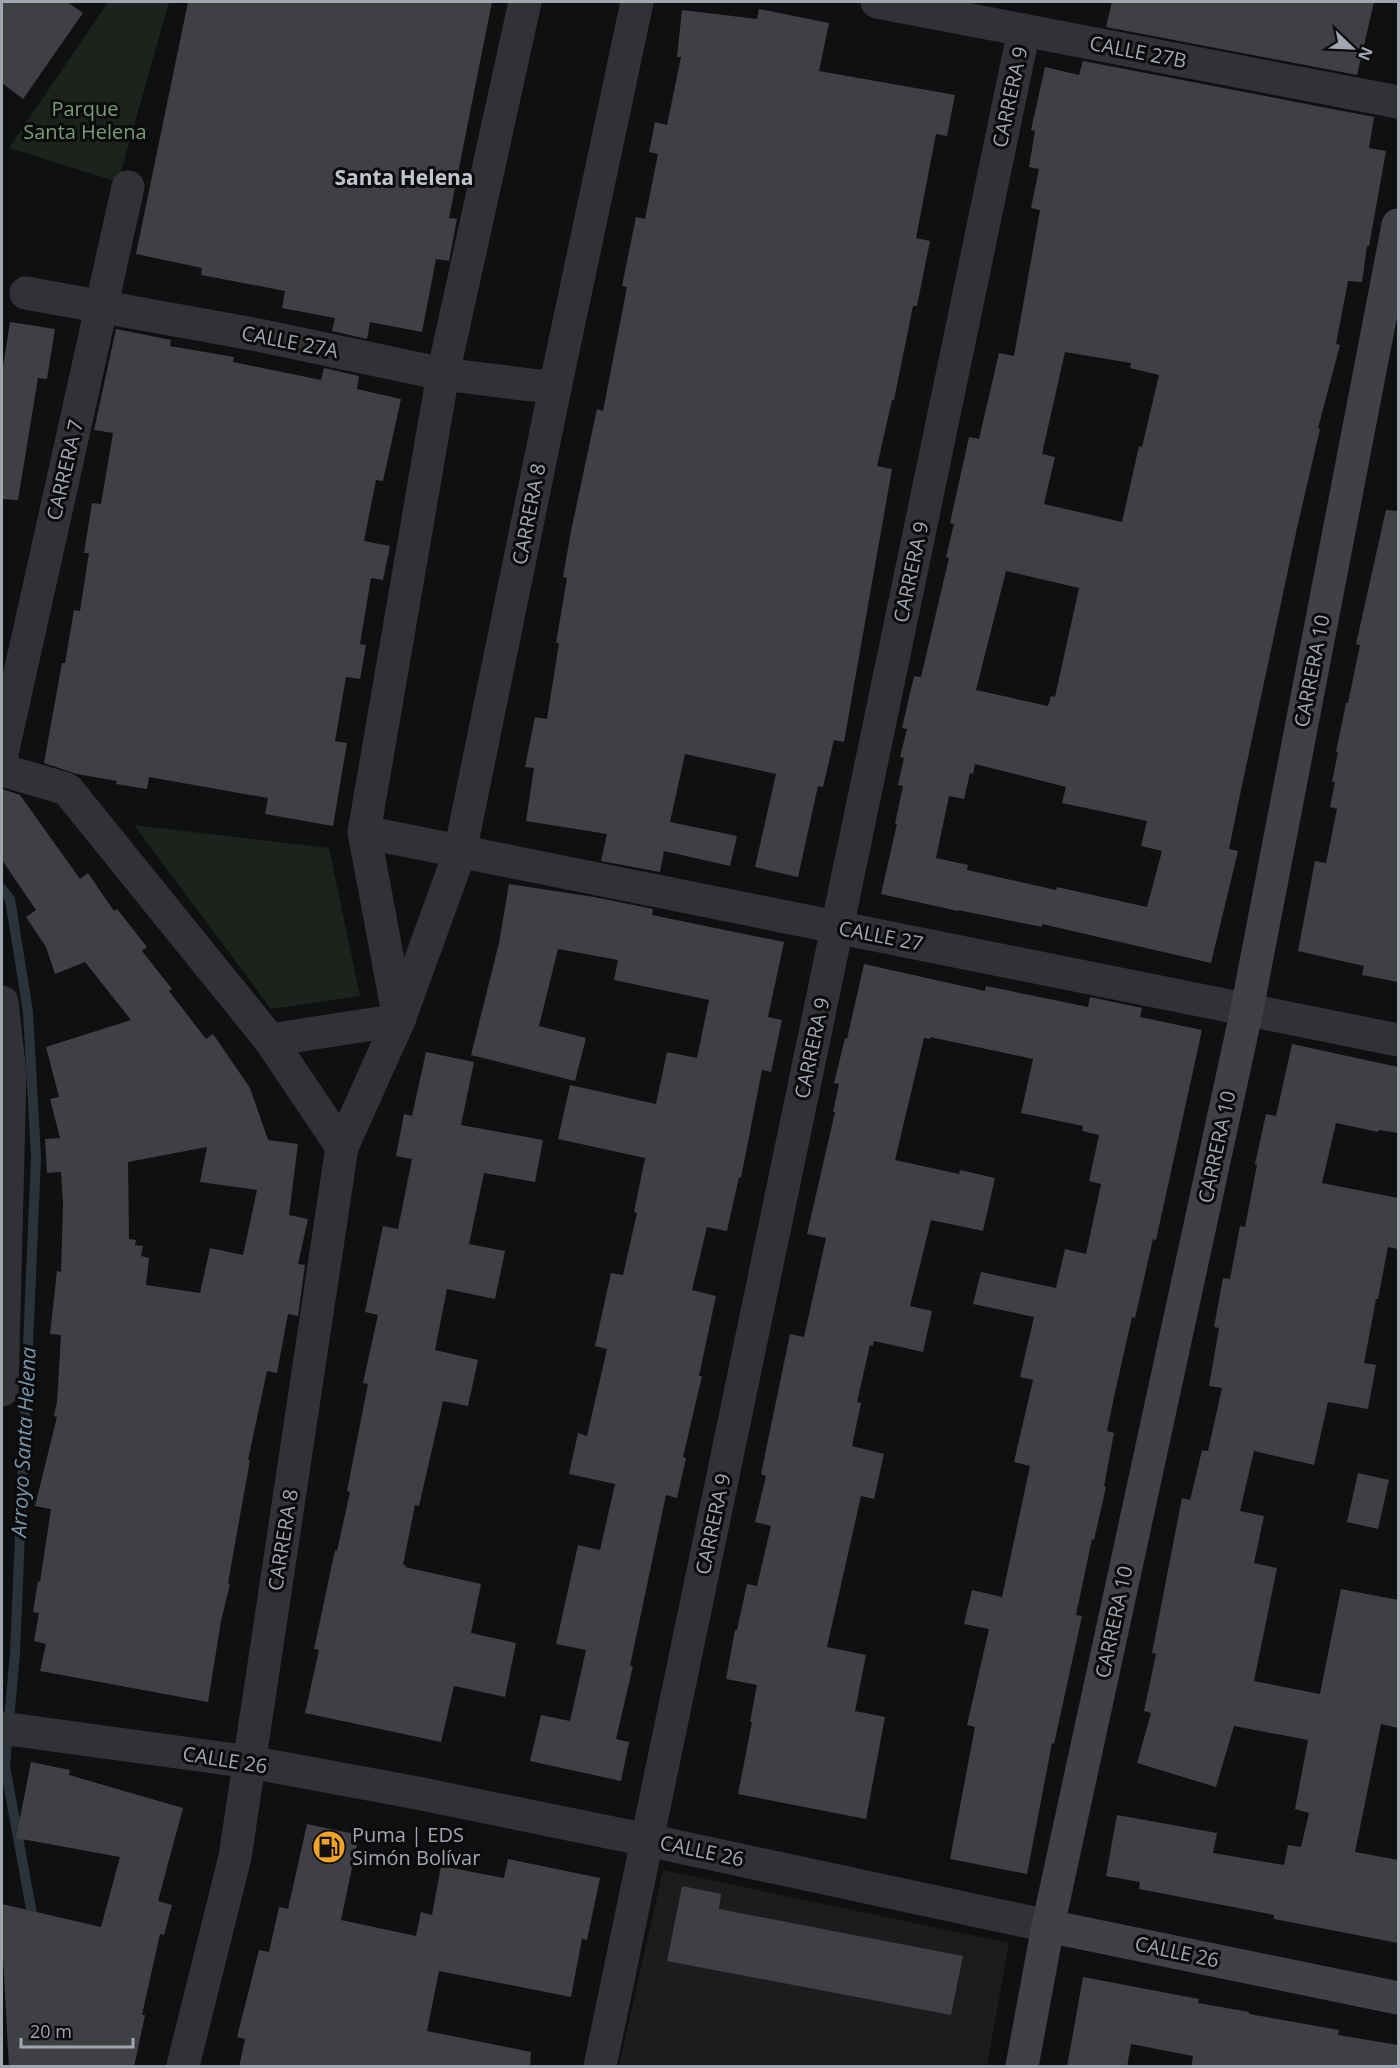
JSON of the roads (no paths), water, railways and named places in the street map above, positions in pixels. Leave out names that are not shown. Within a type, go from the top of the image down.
[{"type":"street","points":[[270,1040],[399,1020],[364,832],[443,374],[525,2]]},
{"type":"street","name":"CARRERA 8","points":[[183,2067],[235,1857],[342,1147],[399,1020],[460,852],[555,388],[638,2]]},
{"type":"street","name":"CALLE 27B","points":[[877,2],[1398,102]]},
{"type":"street","name":"CARRERA 9","points":[[600,2067],[1024,30]]},
{"type":"street","name":"CARRERA 7","points":[[2,754],[128,187]]},
{"type":"street","name":"CARRERA 10","points":[[1022,2067],[1048,1926],[1247,1010],[1398,225]]},
{"type":"street","name":"CALLE 27A","points":[[26,293],[258,335],[443,374],[555,388]]},
{"type":"street","points":[[2,770],[67,789],[270,1040],[342,1147]]},
{"type":"street","name":"CALLE 27","points":[[364,832],[1398,1040]]},
{"type":"street","points":[[2,1002],[10,1074],[2,1389]]},
{"type":"street","name":"CALLE 26","points":[[2,1728],[250,1762],[417,1793],[1398,1998]]},
{"type":"waterway","name":"Arroyo Santa Helena","points":[[2,889],[10,899],[28,1012],[36,1157],[15,1653],[5,1766],[34,1925]]},
{"type":"place","name":"Puma | EDS Simón Bolívar","points":[[329,1847]]},
{"type":"district","name":"Santa Helena","points":[[404,178]]},
{"type":"park label","name":"Parque Santa Helena","points":[[85,120]]}]
